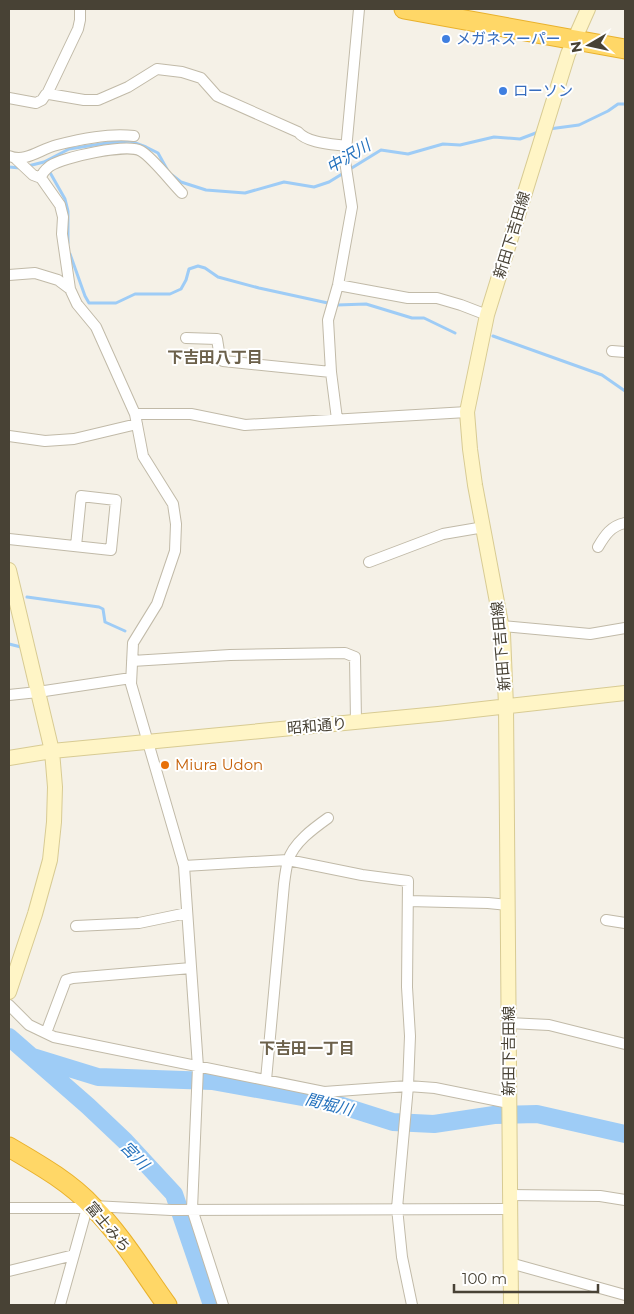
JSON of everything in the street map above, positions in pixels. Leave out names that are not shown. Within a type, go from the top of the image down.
[{"type":"highway","points":[[404,9],[577,33],[625,35]]},
{"type":"highway","points":[[471,9],[577,33],[625,48]]},
{"type":"highway","name":"富士みち","points":[[9,1147],[34,1161],[70,1188],[90,1207],[123,1243],[167,1305]]},
{"type":"main road","name":"新田下吉田線","points":[[511,1305],[506,706],[502,626],[470,449],[467,412],[487,315],[568,54],[588,9]]},
{"type":"main road","points":[[9,570],[52,751],[55,787],[50,860],[35,914],[9,992]]},
{"type":"main road","name":"昭和通り","points":[[9,758],[52,751],[356,722],[625,693]]},
{"type":"street","points":[[9,98],[36,103],[48,94],[78,29],[80,9]]},
{"type":"street","points":[[337,419],[331,372],[328,320],[338,285],[352,207],[346,167],[346,146],[359,9]]},
{"type":"street","points":[[48,94],[84,100],[98,100],[128,87],[157,69],[182,72],[201,78],[217,96],[263,115],[298,132],[301,136],[312,140],[346,146]]},
{"type":"street","points":[[12,157],[26,158],[55,145],[105,136],[134,136]]},
{"type":"street","points":[[41,178],[42,173],[51,165],[82,154],[131,148],[142,152],[182,193]]},
{"type":"street","points":[[12,157],[33,175],[41,178],[60,205],[63,217],[63,241],[70,289],[77,304],[96,327],[136,419],[143,456],[173,504],[176,524],[175,551],[157,604],[133,643],[131,684],[184,866],[198,1070],[190,1209],[223,1305]]},
{"type":"street","points":[[9,275],[35,272],[58,280],[70,289]]},
{"type":"street","points":[[338,285],[408,298],[437,298],[487,315]]},
{"type":"street","points":[[186,338],[217,339],[220,358],[223,361],[331,372]]},
{"type":"street","points":[[612,351],[625,352]]},
{"type":"street","points":[[9,436],[46,441],[64,440],[136,419],[192,414],[245,425],[467,412]]},
{"type":"street","points":[[9,539],[111,550],[116,500],[81,496],[76,546]]},
{"type":"street","points":[[598,547],[609,530],[625,523]]},
{"type":"street","points":[[369,562],[443,534],[484,527]]},
{"type":"street","points":[[502,626],[590,634],[625,628]]},
{"type":"street","points":[[132,660],[230,655],[345,653],[355,656],[356,722]]},
{"type":"street","points":[[9,695],[131,678]]},
{"type":"street","points":[[266,1080],[284,884],[288,860],[292,852],[311,831],[328,818]]},
{"type":"street","points":[[184,866],[288,860],[362,875],[408,881],[407,987],[410,1036],[408,1086],[397,1208],[402,1257],[412,1305]]},
{"type":"street","points":[[408,901],[508,905]]},
{"type":"street","points":[[76,926],[139,923],[187,913]]},
{"type":"street","points":[[606,920],[625,922]]},
{"type":"street","points":[[46,1033],[66,980],[191,968]]},
{"type":"street","points":[[9,1005],[29,1025],[54,1036],[198,1070],[266,1080],[324,1092],[408,1086],[435,1088],[509,1110]]},
{"type":"street","points":[[509,1023],[548,1025],[625,1044]]},
{"type":"street","points":[[9,1208],[90,1207],[171,1210],[397,1208],[600,1196],[625,1200]]},
{"type":"street","points":[[60,1305],[90,1207]]},
{"type":"street","points":[[9,1271],[74,1255]]},
{"type":"street","points":[[510,1263],[625,1295]]},
{"type":"waterway","name":"中沢川","points":[[549,129],[579,125],[618,104],[625,104]]},
{"type":"waterway","name":"中沢川","points":[[172,175],[181,182],[206,190],[245,193],[284,182],[314,187],[329,182],[381,150],[408,154],[443,144],[460,145],[494,137],[520,139],[541,131]]},
{"type":"waterway","name":"中沢川","points":[[28,166],[44,162],[69,149],[130,141],[158,153],[168,171]]},
{"type":"waterway","name":"中沢川","points":[[9,167],[20,168]]},
{"type":"waterway","points":[[48,169],[65,199],[68,211],[68,243]]},
{"type":"waterway","points":[[70,254],[89,303],[116,303],[135,294],[170,294],[181,289],[189,269],[198,266],[205,268],[218,277],[259,288],[337,305],[366,304],[412,318],[424,318],[455,333]]},
{"type":"waterway","points":[[493,336],[602,375],[625,391]]},
{"type":"waterway","points":[[27,597],[99,607],[103,609],[105,622],[125,631]]},
{"type":"waterway","points":[[9,644],[21,647]]},
{"type":"waterway","name":"宮川","points":[[9,1037],[125,1141],[174,1194],[212,1305]]},
{"type":"waterway","name":"間堀川","points":[[33,1057],[98,1077],[212,1081],[330,1102],[393,1122],[434,1124],[494,1115],[537,1114],[625,1134]]},
{"type":"place","name":"メガネスーパー","points":[[446,39]]},
{"type":"place","name":"ローソン","points":[[503,91]]},
{"type":"place","name":"Miura Udon","points":[[165,765]]},
{"type":"district","name":"下吉田八丁目","points":[[215,357]]},
{"type":"district","name":"下吉田一丁目","points":[[307,1048]]}]
